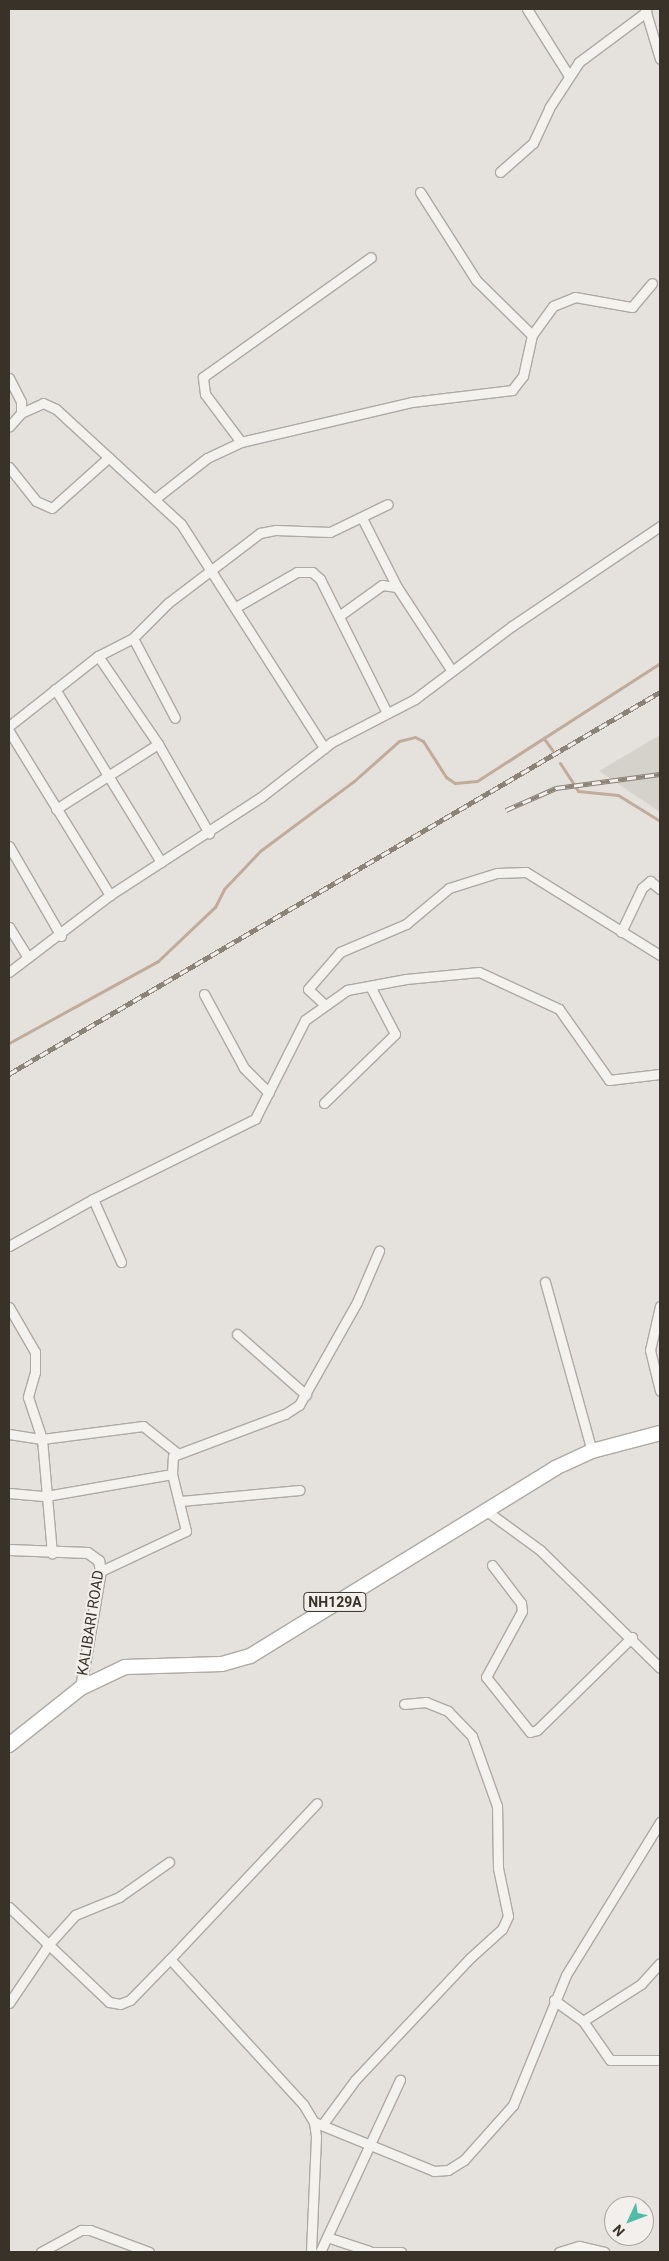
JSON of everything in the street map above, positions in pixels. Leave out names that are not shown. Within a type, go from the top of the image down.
[{"type":"highway","name":"NH129A","points":[[9,1745],[81,1688],[125,1667],[222,1664],[250,1656],[488,1512],[534,1480],[592,1451],[660,1433]]},
{"type":"street","points":[[527,9],[569,76]]},
{"type":"street","points":[[500,172],[533,143],[569,76],[602,42],[646,10],[660,59]]},
{"type":"street","points":[[420,192],[476,280],[532,335]]},
{"type":"street","points":[[241,442],[205,394],[204,377],[371,257]]},
{"type":"street","points":[[156,498],[208,458],[241,442],[412,402],[512,390],[523,376],[532,335],[563,300],[582,298],[632,306],[652,283]]},
{"type":"street","points":[[9,378],[21,402],[21,413]]},
{"type":"street","points":[[9,427],[21,413],[43,402],[49,404],[156,498],[184,528],[324,748]]},
{"type":"street","points":[[9,467],[36,501],[52,508],[109,457]]},
{"type":"street","points":[[9,726],[98,656],[132,638],[154,615],[268,530],[330,532],[388,504]]},
{"type":"street","points":[[362,518],[397,587],[452,670]]},
{"type":"street","points":[[9,972],[61,936],[110,896],[209,833],[324,748],[414,699],[452,670],[660,526]]},
{"type":"street","points":[[236,607],[304,570],[320,579],[387,713]]},
{"type":"street","points":[[339,616],[382,585],[397,587]]},
{"type":"street","points":[[132,638],[175,718]]},
{"type":"street","points":[[98,656],[158,744],[209,833]]},
{"type":"street","points":[[56,688],[161,862]]},
{"type":"street","points":[[9,731],[110,896]]},
{"type":"street","points":[[56,809],[158,744]]},
{"type":"street","points":[[9,846],[61,936]]},
{"type":"street","points":[[325,1005],[308,990],[340,952],[406,924],[442,892],[486,875],[526,872],[660,955]]},
{"type":"street","points":[[621,932],[642,888],[650,882],[660,888]]},
{"type":"street","points":[[9,927],[28,958]]},
{"type":"street","points":[[9,1246],[93,1199],[254,1119],[305,1020],[338,993],[370,986],[479,972],[559,1009],[608,1080],[660,1074]]},
{"type":"street","points":[[324,1103],[394,1034],[370,986]]},
{"type":"street","points":[[204,994],[244,1068],[269,1092]]},
{"type":"street","points":[[93,1199],[121,1262]]},
{"type":"street","points":[[101,1571],[182,1536],[187,1523],[172,1474],[171,1460],[177,1453],[285,1414],[306,1396],[357,1302],[379,1251]]},
{"type":"street","points":[[545,1282],[592,1451]]},
{"type":"street","points":[[9,1306],[35,1352],[35,1372],[28,1397],[42,1439],[52,1554]]},
{"type":"street","points":[[660,1306],[650,1350],[660,1391]]},
{"type":"street","points":[[237,1334],[306,1396]]},
{"type":"street","points":[[9,1434],[42,1439],[143,1426],[177,1453]]},
{"type":"street","points":[[9,1493],[46,1496],[172,1474]]},
{"type":"street","points":[[181,1501],[299,1490]]},
{"type":"street","points":[[488,1512],[540,1550],[632,1637],[660,1668]]},
{"type":"street","name":"KALIBARI ROAD","points":[[9,1550],[52,1554],[88,1553],[99,1560],[101,1571],[81,1688]]},
{"type":"street","points":[[492,1565],[521,1602],[522,1610],[486,1677],[530,1732],[537,1730],[632,1637]]},
{"type":"street","points":[[311,2252],[318,2124],[355,2080],[470,1958],[502,1929],[508,1916],[498,1868],[497,1806],[472,1736],[448,1711],[426,1702],[404,1704]]},
{"type":"street","points":[[9,1907],[109,2002],[120,2004],[130,2000],[318,1803]]},
{"type":"street","points":[[170,1959],[303,2104],[318,2124],[434,2171],[448,2170],[464,2160],[513,2105],[554,2000],[660,1822]]},
{"type":"street","points":[[9,2003],[49,1944],[76,1915],[119,1897],[169,1862]]},
{"type":"street","points":[[583,2021],[641,1984],[659,1969]]},
{"type":"street","points":[[554,2000],[583,2021],[610,2060],[660,2060]]},
{"type":"street","points":[[320,2252],[373,2145],[400,2080]]},
{"type":"street","points":[[41,2252],[81,2230],[90,2230],[149,2252]]},
{"type":"street","points":[[327,2237],[369,2252],[401,2252]]},
{"type":"street","points":[[559,2252],[579,2246],[604,2252]]},
{"type":"shaded area","points":[[660,735],[660,812],[599,771]]},
{"type":"waterway","points":[[9,1043],[158,961],[215,907],[224,889],[260,851],[354,781],[399,741],[415,737],[423,741],[446,777],[455,783],[477,781],[660,663]]},
{"type":"waterway","points":[[545,740],[553,751]]},
{"type":"waterway","points":[[560,763],[578,791],[618,795],[660,821]]},
{"type":"railway","points":[[9,1074],[660,692]]},
{"type":"railway","points":[[506,810],[556,788],[660,774]]}]
